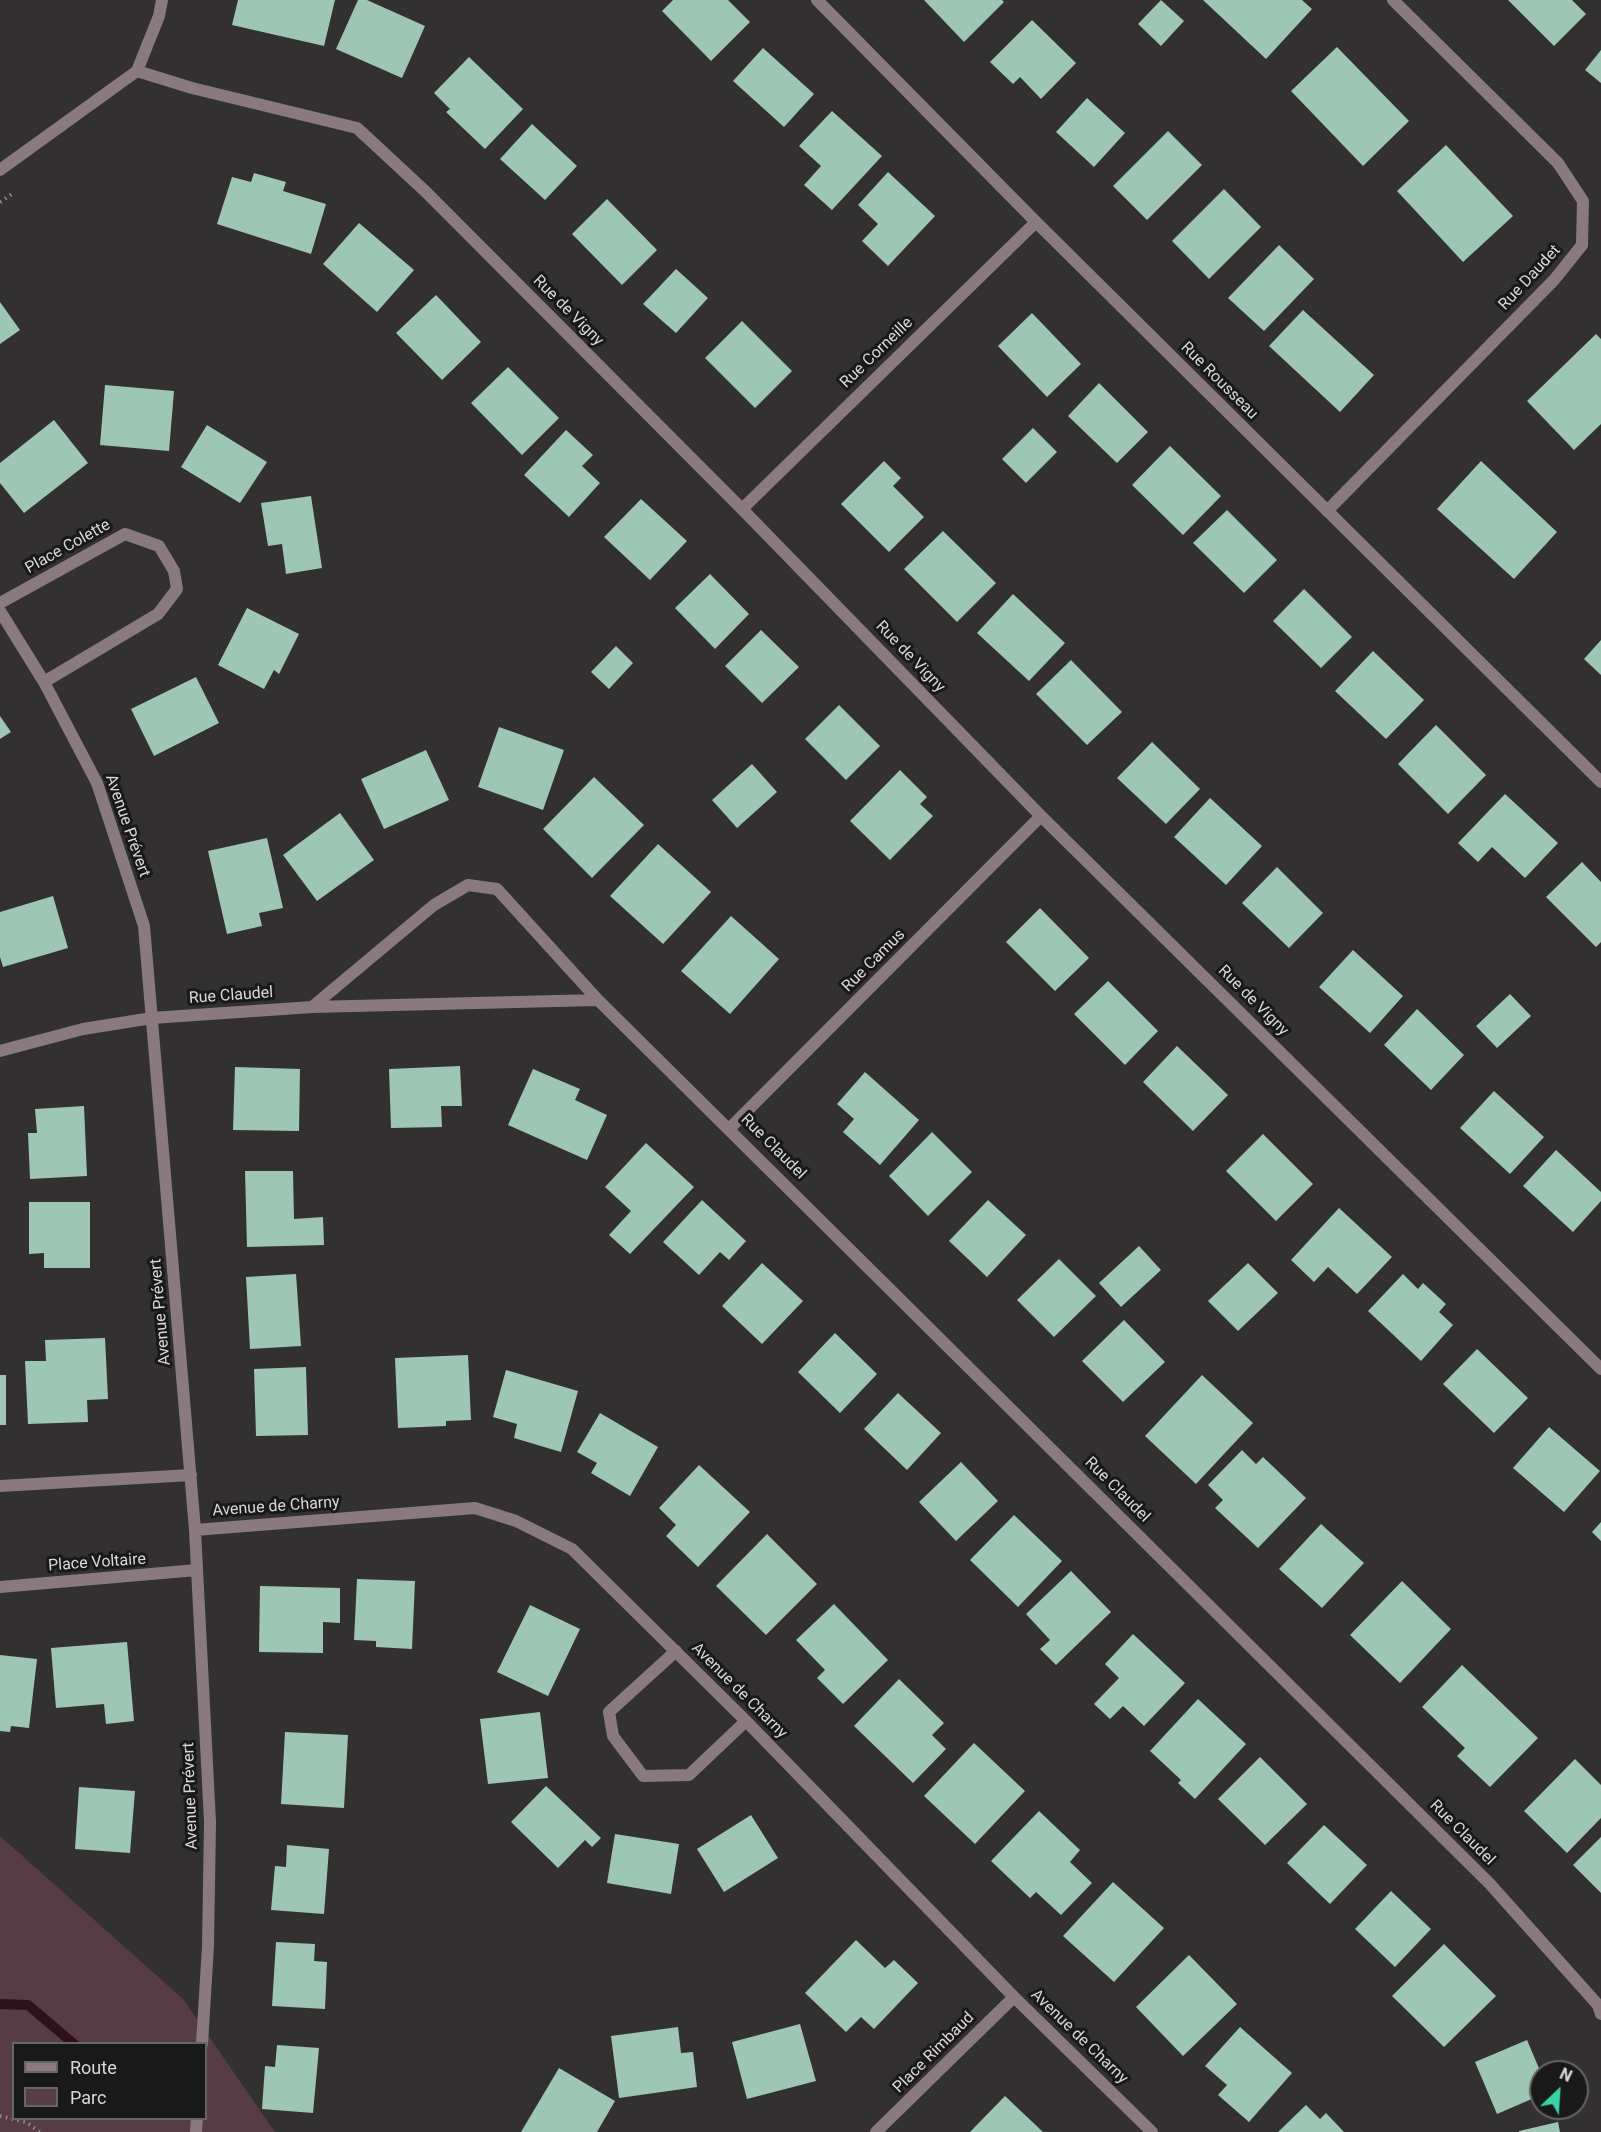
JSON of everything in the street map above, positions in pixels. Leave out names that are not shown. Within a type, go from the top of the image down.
[{"type":"street","points":[[0,170],[137,71],[159,16],[162,0]]},
{"type":"street","name":"Rue Rousseau","points":[[817,0],[1036,222],[1601,782]]},
{"type":"street","name":"Rue Daudet","points":[[1327,512],[1554,280],[1582,245],[1582,201],[1558,163],[1393,0]]},
{"type":"street","name":"Rue de Vigny","points":[[137,71],[192,88],[357,128],[426,192],[742,508],[1041,816],[1601,1369]]},
{"type":"street","name":"Rue Corneille","points":[[742,508],[1036,222]]},
{"type":"street","name":"Place Colette","points":[[0,603],[125,534],[159,546],[174,571],[177,589],[159,614],[44,682]]},
{"type":"street","name":"Avenue Prévert","points":[[0,611],[44,682],[97,783],[144,926],[195,1530],[210,1822],[208,1946],[202,2042]]},
{"type":"street","name":"Rue Camus","points":[[730,1128],[1041,816]]},
{"type":"street","name":"Rue Claudel","points":[[312,1007],[434,905],[468,885],[497,889],[598,1000],[730,1128],[1490,1884],[1598,2005],[1601,2014]]},
{"type":"street","name":"Rue Claudel","points":[[0,1051],[83,1029],[153,1018],[312,1007],[598,1000]]},
{"type":"street","points":[[0,1486],[191,1475]]},
{"type":"street","name":"Avenue de Charny","points":[[195,1530],[475,1508],[516,1521],[572,1549],[746,1721],[1014,1997],[1152,2132]]},
{"type":"street","name":"Place Voltaire","points":[[0,1587],[197,1570]]},
{"type":"street","points":[[676,1651],[609,1712],[613,1736],[643,1776],[689,1775],[746,1721]]},
{"type":"street","name":"Place Rimbaud","points":[[876,2132],[1014,1997]]},
{"type":"path","points":[[17,2120],[26,2122],[40,2132]]},
{"type":"green space","points":[[0,1836],[183,1999],[275,2132],[0,2132]]},
{"type":"building","points":[[238,0],[335,0],[324,46],[232,25]]},
{"type":"building","points":[[358,0],[367,0],[425,26],[402,78],[336,49]]},
{"type":"building","points":[[673,0],[728,0],[750,22],[711,61],[662,11]]},
{"type":"building","points":[[924,0],[1002,0],[1004,2],[964,42]]},
{"type":"building","points":[[1161,0],[1184,21],[1161,46],[1138,24]]},
{"type":"building","points":[[1203,0],[1302,0],[1312,9],[1266,59]]},
{"type":"building","points":[[1508,0],[1572,0],[1586,14],[1554,46]]},
{"type":"building","points":[[1032,20],[1076,63],[1041,99],[1020,77],[1013,84],[990,62]]},
{"type":"building","points":[[1337,47],[1409,121],[1363,166],[1291,91]]},
{"type":"building","points":[[763,48],[814,94],[784,127],[733,81]]},
{"type":"building","points":[[1601,50],[1601,83],[1585,70]]},
{"type":"building","points":[[469,57],[523,109],[485,149],[446,112],[450,109],[434,93]]},
{"type":"building","points":[[1087,98],[1125,133],[1094,167],[1056,132]]},
{"type":"building","points":[[832,111],[882,156],[832,210],[804,185],[821,166],[799,146]]},
{"type":"building","points":[[532,124],[577,166],[545,200],[500,159]]},
{"type":"building","points":[[1168,131],[1202,165],[1147,220],[1113,186]]},
{"type":"building","points":[[1446,145],[1513,216],[1463,262],[1397,191]]},
{"type":"building","points":[[888,172],[935,216],[888,266],[862,241],[878,224],[858,205]]},
{"type":"building","points":[[254,173],[286,182],[283,191],[326,204],[311,254],[217,224],[232,177],[251,182]]},
{"type":"building","points":[[1224,189],[1261,227],[1209,279],[1172,241]]},
{"type":"building","points":[[607,199],[657,250],[622,285],[572,234]]},
{"type":"building","points":[[359,223],[414,270],[377,312],[323,264]]},
{"type":"building","points":[[1279,245],[1314,279],[1264,331],[1228,298]]},
{"type":"building","points":[[676,269],[708,298],[676,333],[643,304]]},
{"type":"building","points":[[436,295],[481,342],[442,380],[396,333]]},
{"type":"building","points":[[0,302],[20,330],[0,344]]},
{"type":"building","points":[[1303,310],[1374,375],[1340,412],[1269,346]]},
{"type":"building","points":[[1032,313],[1081,364],[1047,397],[998,346]]},
{"type":"building","points":[[742,321],[792,371],[755,408],[705,358]]},
{"type":"building","points":[[1596,334],[1601,339],[1601,424],[1574,450],[1527,401]]},
{"type":"building","points":[[508,367],[559,418],[522,455],[471,403]]},
{"type":"building","points":[[1099,383],[1148,432],[1117,463],[1068,416]]},
{"type":"building","points":[[105,385],[174,391],[169,451],[100,445]]},
{"type":"building","points":[[54,420],[88,463],[24,513],[0,483],[0,463]]},
{"type":"building","points":[[207,425],[267,462],[240,503],[181,467]]},
{"type":"building","points":[[1033,428],[1057,452],[1026,483],[1002,459]]},
{"type":"building","points":[[566,430],[593,455],[582,466],[600,483],[569,517],[524,475]]},
{"type":"building","points":[[1170,446],[1221,496],[1183,535],[1132,485]]},
{"type":"building","points":[[884,461],[901,478],[893,486],[924,517],[889,552],[841,504]]},
{"type":"building","points":[[1481,461],[1557,532],[1514,579],[1437,509]]},
{"type":"building","points":[[311,496],[322,568],[286,574],[282,544],[268,546],[261,503]]},
{"type":"building","points":[[641,499],[687,541],[650,580],[604,537]]},
{"type":"building","points":[[1227,510],[1277,560],[1244,593],[1193,543]]},
{"type":"building","points":[[943,531],[996,583],[957,622],[904,569]]},
{"type":"building","points":[[710,574],[749,614],[715,649],[675,608]]},
{"type":"building","points":[[1304,589],[1352,637],[1321,668],[1273,621]]},
{"type":"building","points":[[1013,594],[1065,643],[1029,681],[977,633]]},
{"type":"building","points":[[247,608],[299,634],[279,674],[274,670],[264,689],[218,665]]},
{"type":"building","points":[[761,630],[799,667],[762,703],[725,666]]},
{"type":"building","points":[[1601,640],[1601,675],[1584,659]]},
{"type":"building","points":[[616,646],[633,663],[609,689],[591,672]]},
{"type":"building","points":[[1373,651],[1424,700],[1386,739],[1335,691]]},
{"type":"building","points":[[1071,660],[1122,712],[1087,745],[1036,694]]},
{"type":"building","points":[[196,677],[219,723],[154,756],[131,709]]},
{"type":"building","points":[[839,705],[880,746],[846,780],[805,739]]},
{"type":"building","points":[[0,716],[11,732],[0,739]]},
{"type":"building","points":[[1436,725],[1486,775],[1448,814],[1398,764]]},
{"type":"building","points":[[499,727],[564,750],[543,810],[478,787]]},
{"type":"building","points":[[1152,742],[1200,789],[1166,824],[1117,778]]},
{"type":"building","points":[[426,750],[449,800],[384,829],[361,779]]},
{"type":"building","points":[[752,764],[777,792],[737,828],[712,800]]},
{"type":"building","points":[[900,770],[927,797],[920,804],[933,816],[890,860],[850,821]]},
{"type":"building","points":[[594,777],[644,825],[592,878],[543,829]]},
{"type":"building","points":[[1505,794],[1558,843],[1525,878],[1492,847],[1478,862],[1458,843]]},
{"type":"building","points":[[1210,798],[1262,846],[1226,885],[1174,837]]},
{"type":"building","points":[[340,813],[374,860],[317,901],[283,855]]},
{"type":"building","points":[[267,838],[283,908],[259,913],[262,926],[227,934],[208,851]]},
{"type":"building","points":[[658,844],[711,892],[663,944],[610,896]]},
{"type":"building","points":[[1582,862],[1601,882],[1601,942],[1596,947],[1546,897]]},
{"type":"building","points":[[1277,867],[1323,913],[1289,948],[1242,903]]},
{"type":"building","points":[[53,896],[68,948],[3,967],[0,957],[0,912]]},
{"type":"building","points":[[1040,908],[1089,958],[1055,991],[1006,942]]},
{"type":"building","points":[[731,916],[779,959],[730,1014],[681,971]]},
{"type":"building","points":[[1353,950],[1403,996],[1370,1033],[1319,987]]},
{"type":"building","points":[[1108,981],[1158,1031],[1125,1065],[1074,1014]]},
{"type":"building","points":[[1510,994],[1531,1016],[1497,1048],[1476,1026]]},
{"type":"building","points":[[1417,1009],[1464,1055],[1431,1090],[1384,1045]]},
{"type":"building","points":[[1177,1046],[1228,1095],[1193,1131],[1143,1082]]},
{"type":"building","points":[[460,1066],[462,1106],[441,1106],[442,1127],[391,1128],[389,1069]]},
{"type":"building","points":[[235,1067],[300,1069],[299,1131],[233,1130]]},
{"type":"building","points":[[533,1069],[580,1089],[575,1100],[607,1115],[587,1160],[508,1125]]},
{"type":"building","points":[[865,1072],[919,1120],[880,1165],[843,1132],[854,1119],[837,1104]]},
{"type":"building","points":[[1494,1091],[1544,1137],[1510,1174],[1460,1128]]},
{"type":"building","points":[[84,1106],[87,1176],[30,1179],[28,1133],[37,1133],[35,1109]]},
{"type":"building","points":[[932,1132],[972,1172],[928,1216],[889,1176]]},
{"type":"building","points":[[1263,1134],[1313,1184],[1276,1221],[1226,1171]]},
{"type":"building","points":[[646,1143],[694,1187],[630,1254],[609,1235],[631,1211],[605,1187]]},
{"type":"building","points":[[1556,1150],[1601,1192],[1601,1201],[1573,1232],[1523,1186]]},
{"type":"building","points":[[245,1171],[293,1171],[294,1219],[323,1217],[324,1245],[247,1247]]},
{"type":"building","points":[[702,1200],[746,1241],[729,1260],[720,1252],[699,1275],[663,1242]]},
{"type":"building","points":[[988,1200],[1026,1235],[987,1277],[949,1241]]},
{"type":"building","points":[[29,1202],[90,1202],[90,1268],[44,1268],[44,1253],[29,1254]]},
{"type":"building","points":[[1339,1208],[1392,1257],[1357,1294],[1328,1267],[1314,1282],[1291,1260]]},
{"type":"building","points":[[1139,1246],[1161,1270],[1121,1307],[1099,1283]]},
{"type":"building","points":[[1059,1259],[1096,1296],[1054,1337],[1017,1300]]},
{"type":"building","points":[[762,1263],[803,1301],[762,1344],[722,1306]]},
{"type":"building","points":[[1248,1263],[1278,1293],[1238,1331],[1208,1301]]},
{"type":"building","points":[[296,1274],[301,1346],[250,1349],[246,1277]]},
{"type":"building","points":[[1403,1274],[1418,1289],[1423,1283],[1446,1304],[1439,1312],[1453,1325],[1421,1361],[1368,1311]]},
{"type":"building","points":[[1124,1320],[1165,1362],[1123,1402],[1082,1361]]},
{"type":"building","points":[[835,1333],[877,1374],[840,1413],[798,1372]]},
{"type":"building","points":[[105,1338],[108,1399],[87,1400],[88,1422],[28,1424],[25,1361],[46,1361],[45,1340]]},
{"type":"building","points":[[1477,1349],[1528,1398],[1494,1433],[1443,1384]]},
{"type":"building","points":[[468,1355],[471,1420],[446,1421],[446,1426],[398,1428],[395,1358]]},
{"type":"building","points":[[306,1367],[308,1435],[256,1436],[254,1369]]},
{"type":"building","points":[[506,1370],[578,1391],[561,1452],[514,1438],[517,1424],[493,1417]]},
{"type":"building","points":[[0,1375],[6,1375],[6,1425],[0,1425]]},
{"type":"building","points":[[1202,1375],[1253,1423],[1196,1484],[1145,1436]]},
{"type":"building","points":[[898,1393],[941,1433],[907,1470],[864,1429]]},
{"type":"building","points":[[600,1413],[658,1447],[630,1496],[591,1473],[597,1463],[577,1452]]},
{"type":"building","points":[[1549,1427],[1600,1471],[1564,1512],[1513,1468]]},
{"type":"building","points":[[1242,1450],[1256,1464],[1263,1457],[1306,1498],[1258,1548],[1215,1508],[1223,1500],[1208,1485]]},
{"type":"building","points":[[961,1462],[998,1501],[956,1541],[919,1502]]},
{"type":"building","points":[[699,1465],[750,1512],[698,1567],[666,1536],[676,1525],[659,1508]]},
{"type":"building","points":[[1014,1515],[1062,1561],[1018,1607],[970,1560]]},
{"type":"building","points":[[1601,1522],[1601,1541],[1592,1532]]},
{"type":"building","points":[[1321,1524],[1364,1563],[1322,1608],[1279,1569]]},
{"type":"building","points":[[767,1534],[817,1584],[766,1635],[716,1586]]},
{"type":"building","points":[[1071,1571],[1111,1612],[1056,1665],[1040,1649],[1050,1640],[1026,1614]]},
{"type":"building","points":[[357,1579],[415,1581],[412,1649],[376,1647],[376,1641],[354,1640]]},
{"type":"building","points":[[1402,1581],[1451,1629],[1400,1683],[1350,1635]]},
{"type":"building","points":[[260,1586],[340,1588],[340,1623],[323,1622],[323,1653],[259,1652]]},
{"type":"building","points":[[834,1604],[888,1660],[843,1704],[817,1678],[825,1670],[796,1640]]},
{"type":"building","points":[[530,1605],[580,1629],[548,1696],[497,1672]]},
{"type":"building","points":[[1133,1634],[1185,1683],[1144,1726],[1123,1706],[1110,1719],[1094,1704],[1119,1678],[1105,1664]]},
{"type":"building","points":[[127,1642],[134,1721],[106,1724],[104,1704],[56,1708],[51,1648]]},
{"type":"building","points":[[0,1655],[37,1659],[29,1728],[11,1726],[10,1732],[0,1731]]},
{"type":"building","points":[[1462,1665],[1538,1738],[1490,1787],[1457,1756],[1465,1748],[1422,1707]]},
{"type":"building","points":[[899,1679],[944,1723],[932,1735],[946,1749],[913,1783],[854,1726]]},
{"type":"building","points":[[1198,1699],[1246,1744],[1195,1799],[1178,1783],[1181,1780],[1150,1751]]},
{"type":"building","points":[[540,1712],[548,1778],[488,1784],[480,1719]]},
{"type":"building","points":[[285,1732],[348,1735],[344,1808],[281,1804]]},
{"type":"building","points":[[974,1743],[1025,1791],[975,1844],[924,1796]]},
{"type":"building","points":[[1260,1757],[1307,1804],[1265,1845],[1218,1799]]},
{"type":"building","points":[[1575,1759],[1601,1785],[1601,1818],[1567,1853],[1524,1811]]},
{"type":"building","points":[[546,1786],[601,1838],[592,1847],[585,1840],[558,1868],[511,1822]]},
{"type":"building","points":[[79,1787],[135,1791],[130,1853],[75,1849]]},
{"type":"building","points":[[1039,1811],[1080,1850],[1070,1862],[1092,1883],[1061,1915],[1036,1892],[1030,1898],[991,1861]]},
{"type":"building","points":[[751,1815],[778,1858],[724,1892],[697,1849]]},
{"type":"building","points":[[1324,1825],[1367,1865],[1330,1904],[1287,1863]]},
{"type":"building","points":[[615,1834],[679,1844],[671,1894],[607,1883]]},
{"type":"building","points":[[1601,1837],[1601,1893],[1573,1865]]},
{"type":"building","points":[[287,1845],[329,1849],[324,1914],[271,1910],[275,1866],[286,1867]]},
{"type":"building","points":[[1113,1882],[1164,1928],[1114,1982],[1063,1936]]},
{"type":"building","points":[[1391,1891],[1431,1929],[1395,1967],[1355,1929]]},
{"type":"building","points":[[856,1940],[885,1968],[894,1960],[918,1983],[874,2029],[861,2017],[846,2032],[805,1993]]},
{"type":"building","points":[[276,1942],[315,1944],[314,1961],[327,1962],[325,2009],[272,2006]]},
{"type":"building","points":[[1444,1944],[1496,1996],[1444,2047],[1392,1996]]},
{"type":"building","points":[[1189,1955],[1237,2004],[1183,2056],[1136,2007]]},
{"type":"building","points":[[800,2024],[816,2081],[747,2099],[732,2042]]},
{"type":"building","points":[[678,2027],[681,2053],[693,2052],[697,2087],[619,2098],[611,2036]]},
{"type":"building","points":[[1240,2027],[1292,2073],[1249,2122],[1218,2095],[1227,2085],[1205,2066]]},
{"type":"building","points":[[1527,2040],[1535,2060],[1529,2060],[1529,2100],[1497,2114],[1475,2062]]},
{"type":"building","points":[[277,2045],[319,2048],[313,2113],[262,2109],[265,2066],[275,2067]]},
{"type":"building","points":[[559,2068],[615,2101],[597,2132],[521,2132]]},
{"type":"building","points":[[1005,2096],[1043,2132],[970,2132]]},
{"type":"building","points":[[1306,2105],[1320,2119],[1326,2113],[1344,2132],[1278,2132]]},
{"type":"building","points":[[1558,2122],[1560,2132],[1519,2132],[1519,2131]]},
{"type":"waterway","points":[[0,2004],[28,2005],[72,2042]]}]
